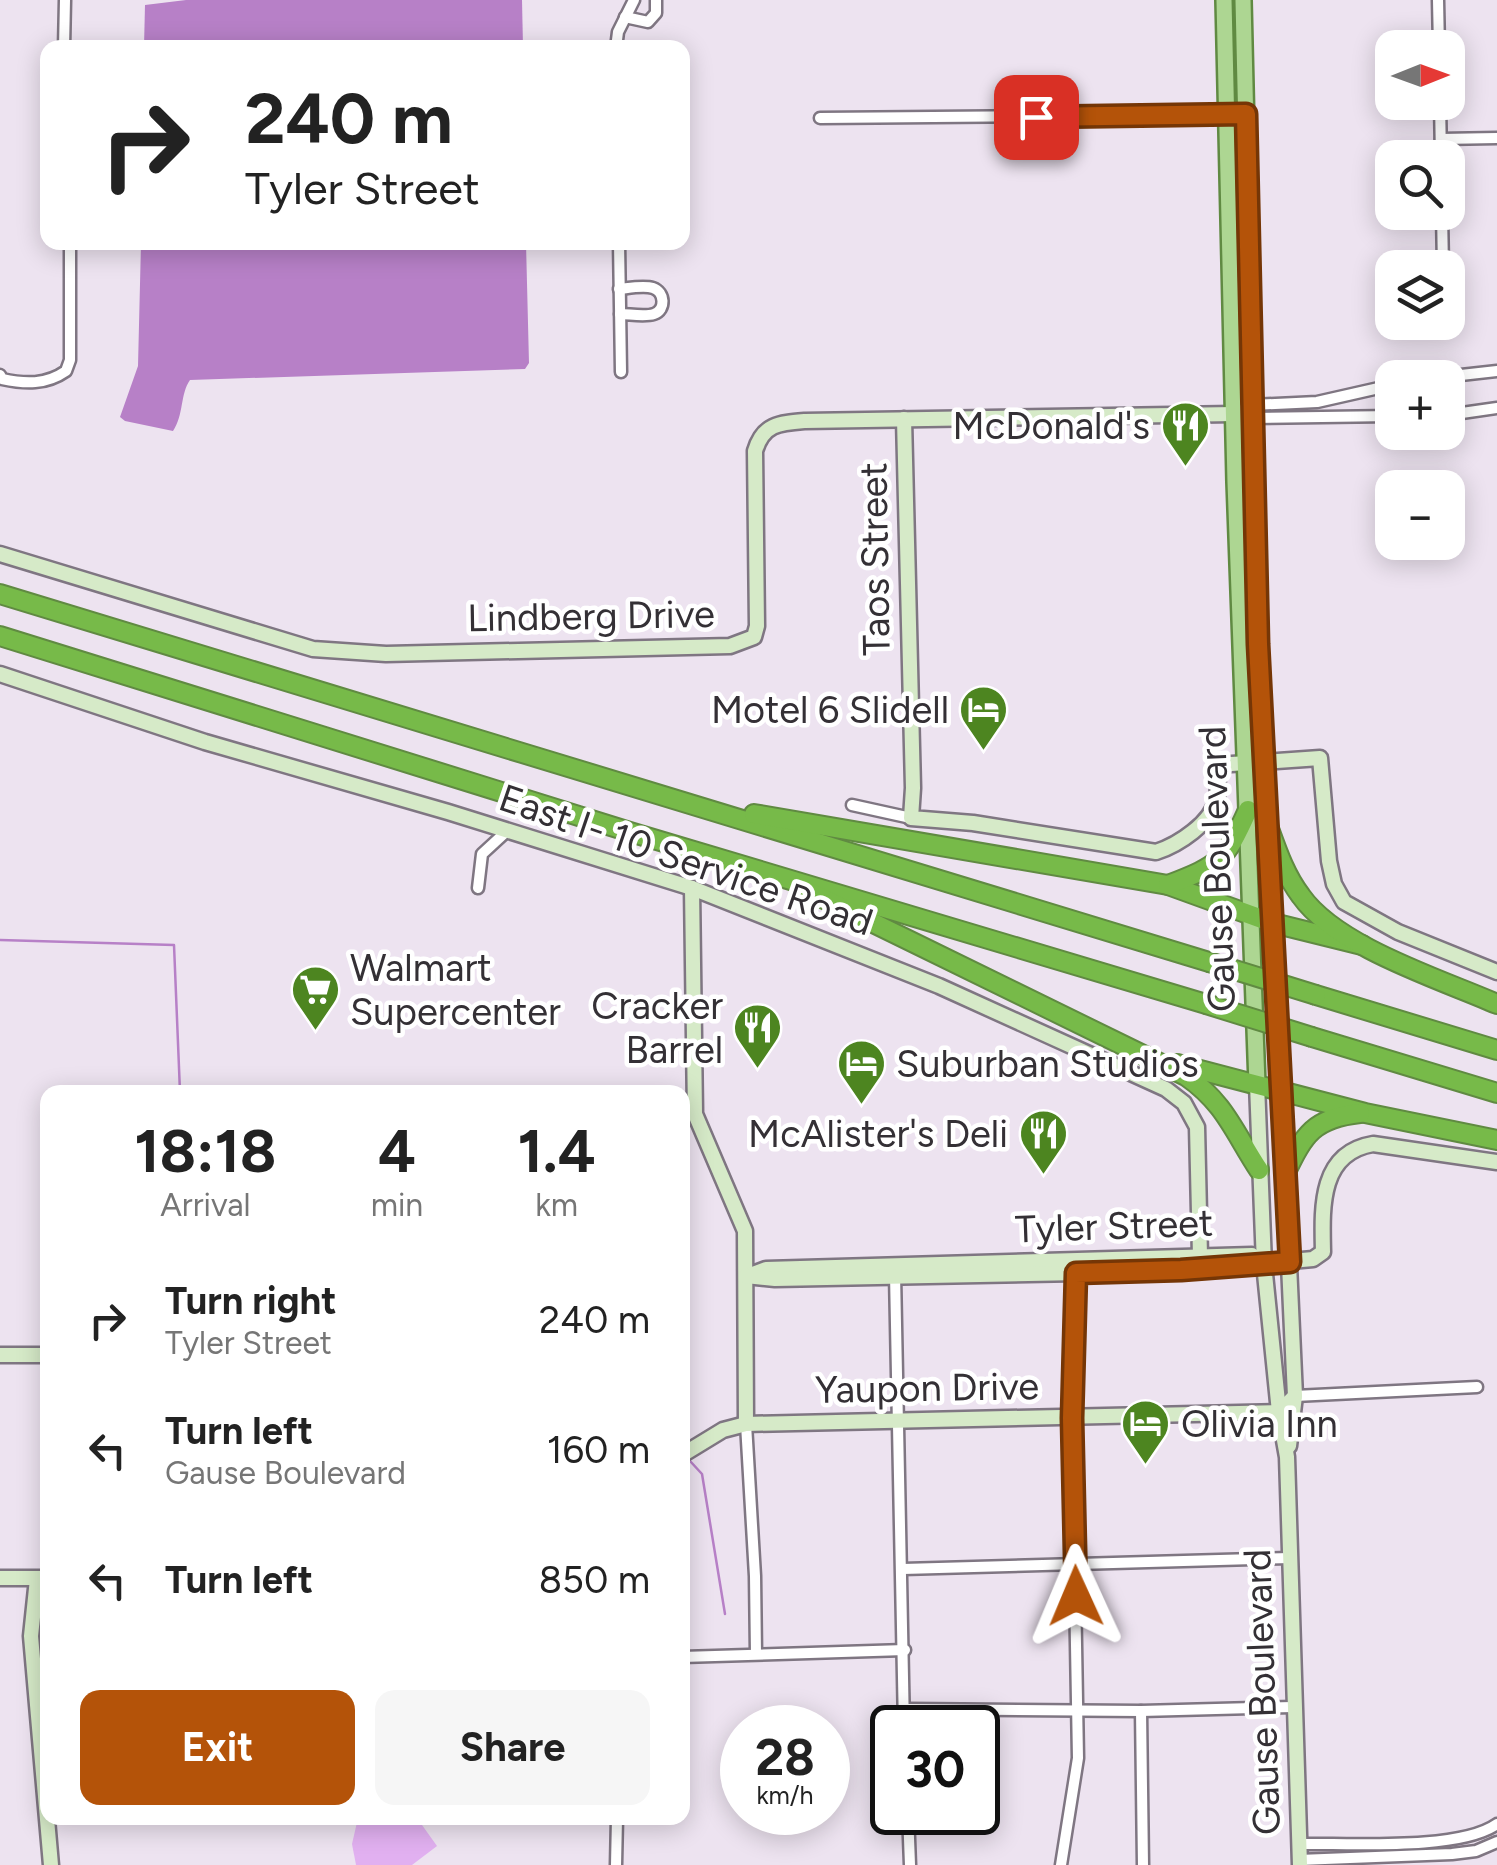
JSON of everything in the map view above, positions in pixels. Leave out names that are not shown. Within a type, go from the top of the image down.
[{"type":"highway","points":[[0,594],[1497,1050]]},
{"type":"highway","points":[[0,636],[1497,1093]]},
{"type":"highway","points":[[685,802],[1168,886],[1273,923],[1362,945]]},
{"type":"highway","points":[[1168,886],[1200,872],[1229,852],[1248,810]]},
{"type":"highway","points":[[1268,826],[1285,871],[1303,900],[1332,927],[1362,945],[1497,1004]]},
{"type":"highway","points":[[769,872],[1146,1056],[1209,1092],[1234,1123],[1259,1170]]},
{"type":"highway","points":[[1146,1056],[1365,1113],[1497,1140]]},
{"type":"highway","points":[[1285,1174],[1300,1142],[1319,1123],[1365,1113]]},
{"type":"main road","name":"Gause Boulevard","points":[[1224,0],[1234,414],[1250,638],[1265,759],[1281,1089]]},
{"type":"main road","name":"Gause Boulevard","points":[[1243,0],[1252,412],[1246,762],[1257,1084]]},
{"type":"street","points":[[64,40],[65,0]]},
{"type":"street","points":[[617,40],[634,0]]},
{"type":"street","points":[[626,17],[648,22],[656,13],[656,0]]},
{"type":"street","points":[[1438,0],[1439,30]]},
{"type":"street","points":[[820,118],[1246,114]]},
{"type":"street","points":[[1440,120],[1441,139],[1497,138]]},
{"type":"street","points":[[0,375],[20,382],[39,382],[66,372],[70,360],[70,250]]},
{"type":"street","points":[[618,250],[620,372]]},
{"type":"street","points":[[619,288],[652,288],[663,299],[654,314],[620,314]]},
{"type":"street","points":[[1465,375],[1497,371]]},
{"type":"street","points":[[1234,414],[1375,389]]},
{"type":"street","points":[[1465,413],[1497,408]]},
{"type":"street","points":[[1252,412],[1375,416]]},
{"type":"street","name":"Lindberg Drive","points":[[0,554],[313,649],[386,654],[730,646],[754,637],[758,626],[754,476],[760,437],[778,423],[1234,414]]},
{"type":"street","name":"Taos Street","points":[[904,419],[911,818]]},
{"type":"street","name":"East I- 10 Service Road","points":[[0,674],[205,742],[692,888],[939,986],[1166,1090],[1184,1103],[1197,1128],[1200,1256]]},
{"type":"street","points":[[852,805],[911,818],[1156,852],[1175,846],[1217,802],[1217,764],[1320,758],[1329,861],[1334,884],[1344,902],[1398,932],[1497,972]]},
{"type":"street","points":[[478,888],[482,854],[508,831]]},
{"type":"street","points":[[692,888],[694,1114],[745,1232],[746,1424],[756,1576],[756,1654]]},
{"type":"street","name":"Gause Boulevard","points":[[1257,1084],[1264,1264],[1287,1457],[1300,1863]]},
{"type":"street","name":"Gause Boulevard","points":[[1281,1089],[1295,1396],[1287,1457]]},
{"type":"street","points":[[1264,1264],[1313,1259],[1323,1252],[1322,1197],[1340,1159],[1353,1150],[1373,1144],[1497,1162]]},
{"type":"street","name":"Tyler Street","points":[[1076,1266],[1252,1255],[1264,1264]]},
{"type":"street","name":"Tyler Street","points":[[746,1276],[766,1268],[895,1270],[1264,1264]]},
{"type":"street","points":[[1061,1865],[1078,1758],[1072,1418],[1076,1266]]},
{"type":"street","points":[[895,1270],[906,1705]]},
{"type":"street","points":[[0,1356],[40,1355]]},
{"type":"street","points":[[1279,1412],[1295,1396],[1477,1387]]},
{"type":"street","name":"Yaupon Drive","points":[[690,1451],[722,1430],[746,1424],[1279,1412]]},
{"type":"street","points":[[903,1569],[1290,1558]]},
{"type":"street","points":[[0,1578],[40,1579]]},
{"type":"street","points":[[40,1589],[31,1636],[40,1739]]},
{"type":"street","points":[[690,1657],[905,1650]]},
{"type":"street","points":[[1000,1710],[1293,1707]]},
{"type":"street","points":[[1141,1711],[1143,1865]]},
{"type":"street","points":[[1298,1844],[1458,1840],[1497,1824]]},
{"type":"street","points":[[48,1825],[51,1865]]},
{"type":"street","points":[[616,1865],[617,1825]]},
{"type":"street","points":[[909,1835],[910,1865]]},
{"type":"street","points":[[1300,1863],[1452,1854],[1476,1851],[1497,1842]]},
{"type":"shaded area","points":[[186,0],[522,0],[523,40],[144,40],[145,5]]},
{"type":"shaded area","points":[[141,250],[526,250],[529,363],[525,369],[190,380],[173,431],[120,417],[138,366]]},
{"type":"shaded area","points":[[356,1825],[422,1825],[437,1846],[412,1865],[356,1865],[352,1844]]},
{"type":"waterway","points":[[0,940],[174,945],[180,1085]]},
{"type":"waterway","points":[[690,1461],[702,1474],[725,1614]]},
{"type":"place","name":"McDonald's","points":[[1185,468]]},
{"type":"place","name":"Motel 6 Slidell","points":[[984,752]]},
{"type":"place","name":"Walmart Supercenter","points":[[315,1032]]},
{"type":"place","name":"Cracker Barrel","points":[[758,1070]]},
{"type":"place","name":"Suburban Studios","points":[[861,1106]]},
{"type":"place","name":"McAlister's Deli","points":[[1043,1176]]},
{"type":"place","name":"Olivia Inn","points":[[1146,1466]]},
{"type":"route","points":[[1036,117],[1246,114],[1258,644],[1290,1262],[1076,1273],[1072,1418],[1076,1596]]}]
